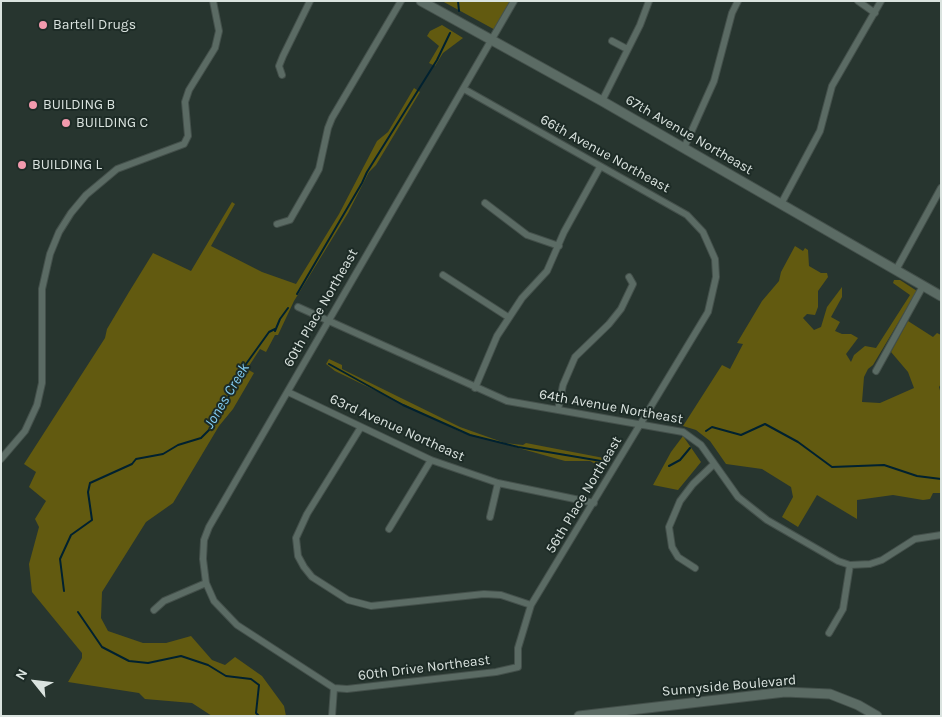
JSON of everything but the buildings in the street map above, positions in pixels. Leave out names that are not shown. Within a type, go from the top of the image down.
[{"type":"street","points":[[1,459],[25,431],[37,405],[42,383],[42,289],[49,260],[59,232],[71,213],[86,195],[117,169],[184,144],[188,136],[185,102],[215,48],[218,31],[213,1]]},
{"type":"street","points":[[282,75],[279,66],[310,1]]},
{"type":"street","points":[[277,224],[290,220],[313,180],[319,169],[328,128],[401,1]]},
{"type":"street","name":"67th Avenue Northeast","points":[[421,1],[602,101],[941,296]]},
{"type":"street","name":"60th Place Northeast","points":[[206,583],[203,559],[204,540],[209,527],[514,1]]},
{"type":"street","points":[[602,101],[640,25],[649,1]]},
{"type":"street","points":[[684,148],[714,81],[732,15],[738,1]]},
{"type":"street","points":[[858,1],[875,13]]},
{"type":"street","points":[[781,204],[820,131],[832,86],[881,1]]},
{"type":"street","points":[[612,41],[627,49]]},
{"type":"street","name":"66th Avenue Northeast","points":[[464,89],[687,216],[703,232],[716,259]]},
{"type":"street","points":[[475,388],[497,336],[508,317],[547,271],[558,246],[600,167]]},
{"type":"street","points":[[896,270],[941,188]]},
{"type":"street","points":[[485,203],[527,235],[558,246]]},
{"type":"street","name":"56th Place Northeast","points":[[518,667],[518,648],[531,605],[641,426],[708,312],[716,277],[716,259]]},
{"type":"street","points":[[443,275],[508,317]]},
{"type":"street","points":[[558,410],[563,385],[575,357],[609,324],[621,309],[633,284],[629,277]]},
{"type":"street","points":[[876,371],[923,286]]},
{"type":"street","name":"64th Avenue Northeast","points":[[298,307],[506,401],[683,432],[690,435],[701,445],[738,497],[768,520],[829,557],[850,565],[870,564],[882,560],[915,539],[924,536],[941,535]]},
{"type":"street","name":"63rd Avenue Northeast","points":[[288,392],[431,460],[498,483],[594,503]]},
{"type":"street","points":[[361,426],[300,527],[296,538],[298,556],[312,577],[336,593],[359,604],[371,606],[484,594],[502,595],[531,605]]},
{"type":"street","points":[[389,529],[431,460]]},
{"type":"street","points":[[695,568],[678,557],[672,547],[669,527],[680,501],[693,484],[714,464]]},
{"type":"street","points":[[490,517],[498,483]]},
{"type":"street","points":[[829,633],[843,609],[850,565]]},
{"type":"street","points":[[154,610],[164,601],[206,583],[214,601],[237,625],[334,688],[332,716]]},
{"type":"street","name":"60th Drive Northeast","points":[[334,688],[347,689],[496,672],[518,667]]},
{"type":"street","name":"Sunnyside Boulevard","points":[[579,716],[785,692],[830,694],[858,705],[877,716]]},
{"type":"shaded area","points":[[442,1],[509,1],[510,4],[499,32]]},
{"type":"shaded area","points":[[442,25],[463,38],[443,53],[435,66],[429,63],[439,46],[427,36],[430,31]]},
{"type":"shaded area","points":[[414,88],[420,92],[376,165],[369,172],[348,213],[294,301],[278,335],[275,335],[266,352],[260,349],[247,369],[254,373],[233,409],[219,426],[173,503],[146,522],[102,592],[101,618],[108,631],[143,643],[166,643],[191,636],[212,660],[225,665],[235,657],[262,676],[284,706],[286,716],[212,716],[192,703],[145,699],[139,693],[68,682],[82,658],[82,653],[32,592],[29,564],[39,527],[35,519],[46,501],[29,487],[36,472],[24,464],[105,338],[107,329],[153,253],[191,271],[232,202],[235,204],[211,246],[262,272],[296,284],[339,214],[377,141],[388,132]]},
{"type":"shaded area","points":[[795,246],[803,251],[805,248],[808,250],[809,266],[821,273],[827,273],[828,277],[818,291],[818,307],[815,315],[807,314],[803,318],[814,330],[821,327],[827,307],[842,287],[842,297],[831,317],[840,322],[835,331],[842,334],[851,334],[858,338],[846,354],[851,362],[854,355],[865,346],[876,348],[910,295],[893,283],[894,280],[900,280],[917,291],[864,377],[862,402],[880,403],[914,388],[908,372],[891,352],[908,321],[933,337],[937,333],[941,335],[941,384],[939,387],[941,394],[941,493],[933,493],[930,499],[923,500],[893,495],[857,500],[857,519],[817,495],[798,527],[782,517],[793,497],[791,487],[762,469],[726,464],[710,441],[696,430],[683,426],[722,365],[730,369],[743,344],[737,343],[762,301],[779,281],[781,272]]},
{"type":"shaded area","points":[[329,359],[342,365],[342,369],[460,427],[505,443],[523,445],[526,443],[609,459],[605,469],[590,461],[565,461],[461,432],[335,371],[326,364]]},
{"type":"shaded area","points":[[683,436],[701,462],[678,490],[653,485],[671,452]]},
{"type":"waterway","points":[[458,1],[459,11]]},
{"type":"waterway","points":[[297,294],[367,172],[437,60],[450,33]]},
{"type":"waterway","points":[[275,331],[280,319],[288,308]]},
{"type":"waterway","name":"Jones Creek","points":[[64,591],[60,559],[71,535],[92,520],[88,492],[90,483],[132,464],[136,459],[163,454],[178,445],[201,438],[213,426],[246,364],[269,332],[275,329]]},
{"type":"waterway","name":"Jones Creek","points":[[329,364],[403,405],[470,435],[518,447],[607,462]]},
{"type":"waterway","name":"Jones Creek","points":[[706,431],[712,427],[741,435],[765,424],[798,442],[832,467],[884,465],[917,476],[941,479]]},
{"type":"waterway","name":"Jones Creek","points":[[669,466],[680,460],[690,448]]},
{"type":"waterway","name":"Jones Creek","points":[[78,612],[102,647],[129,661],[148,663],[181,656],[208,665],[226,676],[251,679],[259,685],[256,713],[259,716]]},
{"type":"place","name":"Bartell Drugs","points":[[43,25]]},
{"type":"place","name":"BUILDING B","points":[[33,105]]},
{"type":"place","name":"BUILDING C","points":[[66,123]]},
{"type":"place","name":"BUILDING L","points":[[22,165]]}]
